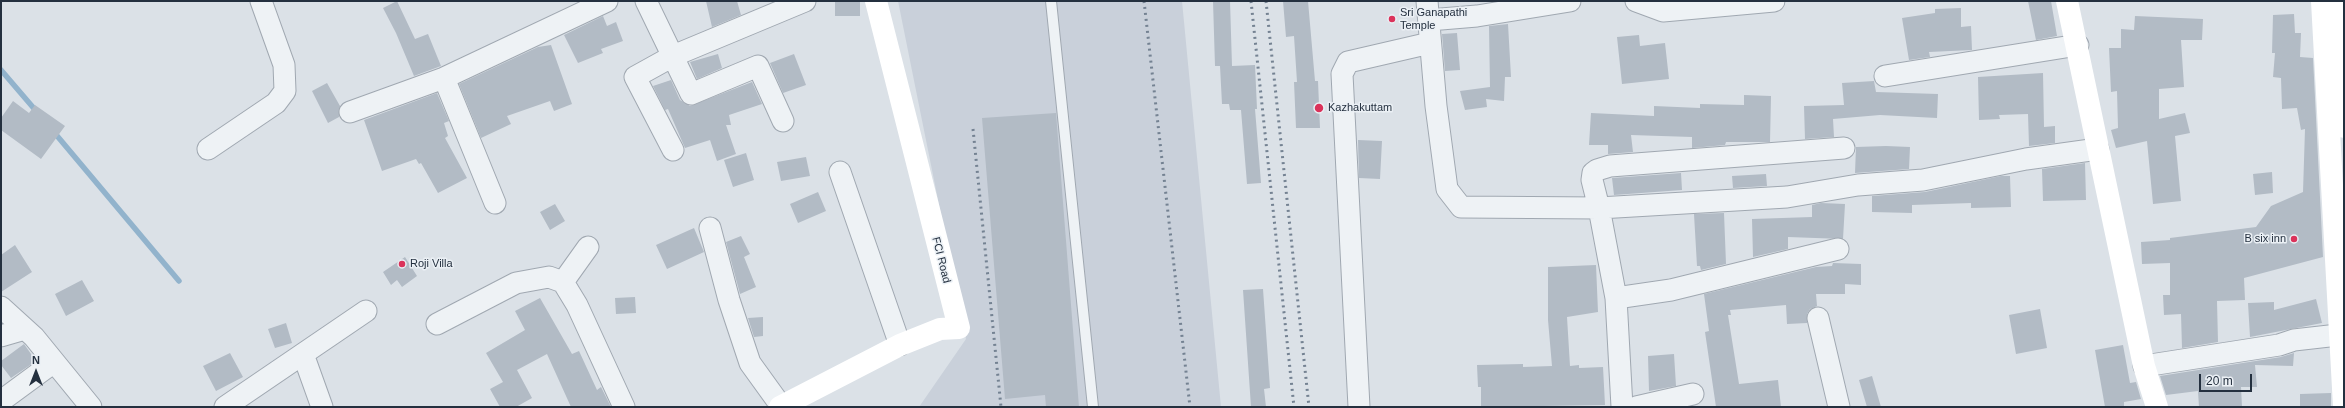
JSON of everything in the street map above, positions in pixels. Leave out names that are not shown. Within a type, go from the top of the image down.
[{"type":"main road","name":"FCI Road","points":[[791,405],[900,345],[940,329],[958,328],[876,1]]},
{"type":"main road","points":[[2067,1],[2078,45],[2098,149],[2144,366],[2157,407]]},
{"type":"main road","points":[[2322,1],[2338,335],[2344,407]]},
{"type":"main road","points":[[2337,1],[2344,126]]},
{"type":"street","points":[[208,149],[276,103],[285,91],[284,65],[261,1]]},
{"type":"street","points":[[646,1],[691,94],[758,66],[783,121]]},
{"type":"street","points":[[673,150],[635,77],[673,56],[805,1]]},
{"type":"street","points":[[1570,1],[1477,16],[1428,11],[1430,43],[1447,189],[1461,207],[1599,208],[1787,198],[1858,186],[1923,180],[2026,159],[2098,149]]},
{"type":"street","points":[[1636,1],[1663,11],[1774,1]]},
{"type":"street","points":[[350,112],[444,78],[601,2]]},
{"type":"street","points":[[1359,407],[1342,74],[1348,62],[1430,43]]},
{"type":"street","points":[[1885,76],[2078,45]]},
{"type":"street","points":[[444,78],[495,203]]},
{"type":"street","points":[[1622,407],[1616,298],[1599,208],[1592,180],[1593,174],[1602,167],[1844,148]]},
{"type":"street","points":[[840,172],[900,345]]},
{"type":"street","points":[[710,228],[729,300],[750,362],[791,405]]},
{"type":"street","points":[[563,282],[588,247]]},
{"type":"street","points":[[1616,298],[1672,290],[1838,249]]},
{"type":"street","points":[[437,324],[516,283],[549,277],[563,282],[578,305],[624,407]]},
{"type":"street","points":[[1,308],[25,329],[91,407]]},
{"type":"street","points":[[225,407],[366,311]]},
{"type":"street","points":[[1818,318],[1839,407]]},
{"type":"street","points":[[1,336],[25,329]]},
{"type":"street","points":[[2144,366],[2279,345],[2294,340],[2338,335]]},
{"type":"street","points":[[303,354],[322,407]]},
{"type":"street","points":[[1,401],[54,362]]},
{"type":"street","points":[[1636,407],[1693,394]]},
{"type":"lane","points":[[1051,1],[1093,407]]},
{"type":"shaded area","points":[[898,1],[1182,1],[1221,407],[919,407],[966,339]]},
{"type":"building","points":[[397,1],[415,39],[428,34],[441,66],[414,76],[396,33],[383,8]]},
{"type":"building","points":[[706,1],[737,1],[741,15],[712,27]]},
{"type":"building","points":[[835,1],[860,1],[860,16],[835,16]]},
{"type":"building","points":[[1213,1],[1230,1],[1232,66],[1255,65],[1257,109],[1255,109],[1261,183],[1247,184],[1241,110],[1230,110],[1229,104],[1222,104],[1220,66],[1215,66]]},
{"type":"building","points":[[1283,1],[1308,1],[1315,81],[1318,81],[1320,128],[1296,128],[1294,82],[1297,82],[1294,36],[1286,37]]},
{"type":"building","points":[[2028,1],[2051,1],[2057,36],[2036,40]]},
{"type":"building","points":[[1961,8],[1961,27],[1971,26],[1972,50],[1929,52],[1930,57],[1909,60],[1902,18],[1935,13],[1935,9]]},
{"type":"building","points":[[2294,14],[2295,33],[2301,33],[2300,57],[2313,58],[2323,257],[2244,278],[2245,300],[2217,301],[2218,342],[2182,348],[2181,314],[2164,315],[2163,295],[2170,295],[2170,263],[2142,264],[2141,242],[2170,240],[2170,238],[2256,227],[2271,206],[2303,192],[2305,129],[2301,130],[2297,108],[2282,109],[2281,78],[2273,77],[2275,53],[2272,53],[2273,15]]},
{"type":"building","points":[[603,16],[607,26],[616,22],[623,41],[601,49],[603,53],[578,63],[564,35]]},
{"type":"building","points":[[2135,16],[2203,19],[2202,40],[2181,40],[2184,87],[2159,89],[2159,119],[2185,113],[2190,133],[2175,136],[2181,201],[2153,204],[2147,141],[2116,148],[2111,130],[2118,128],[2117,91],[2111,92],[2109,48],[2121,48],[2121,29],[2134,30]]},
{"type":"building","points":[[1508,24],[1511,77],[1505,77],[1504,101],[1486,99],[1487,107],[1465,110],[1460,91],[1490,87],[1489,26]]},
{"type":"building","points":[[1457,33],[1460,70],[1445,71],[1442,34]]},
{"type":"building","points":[[1639,35],[1640,46],[1665,43],[1669,79],[1622,84],[1617,37]]},
{"type":"building","points":[[551,45],[572,104],[554,111],[550,101],[507,116],[511,124],[481,138],[459,84],[538,47]]},
{"type":"building","points":[[718,54],[722,68],[697,79],[690,62]]},
{"type":"building","points":[[794,54],[806,85],[783,93],[770,63]]},
{"type":"building","points":[[2043,73],[2044,127],[2055,126],[2055,143],[2029,146],[2028,114],[1999,115],[2000,119],[1979,120],[1978,77]]},
{"type":"building","points":[[671,80],[680,100],[690,106],[752,82],[762,104],[729,115],[731,125],[726,125],[736,154],[717,161],[710,140],[685,148],[668,109],[665,110],[653,86]]},
{"type":"building","points":[[1874,81],[1876,92],[1938,94],[1937,118],[1880,115],[1833,119],[1834,137],[1805,139],[1804,106],[1844,105],[1842,83]]},
{"type":"building","points":[[327,83],[340,106],[339,117],[328,123],[312,91]]},
{"type":"building","points":[[437,93],[449,121],[444,123],[448,136],[445,138],[467,178],[438,193],[421,163],[419,164],[416,159],[382,171],[364,120]]},
{"type":"building","points":[[1744,95],[1771,96],[1770,142],[1726,142],[1725,145],[1692,148],[1692,137],[1631,135],[1633,152],[1608,154],[1608,145],[1589,145],[1591,113],[1654,116],[1654,106],[1700,108],[1700,104],[1744,105]]},
{"type":"building","points":[[13,101],[29,113],[35,105],[65,126],[41,159],[1,130],[1,118]]},
{"type":"building","points":[[1056,113],[1079,407],[1046,407],[1045,395],[1005,399],[982,118]]},
{"type":"building","points":[[1358,140],[1382,141],[1380,179],[1359,178]]},
{"type":"building","points":[[1856,147],[1910,147],[1909,169],[1855,173]]},
{"type":"building","points":[[746,153],[754,180],[733,187],[724,160]]},
{"type":"building","points":[[806,157],[810,176],[781,181],[777,162]]},
{"type":"building","points":[[2085,163],[2086,200],[2043,201],[2042,169]]},
{"type":"building","points":[[2272,172],[2273,193],[2255,195],[2253,174]]},
{"type":"building","points":[[1681,173],[1682,190],[1614,195],[1612,178]]},
{"type":"building","points":[[1766,174],[1767,186],[1733,188],[1732,176]]},
{"type":"building","points":[[2001,176],[2010,176],[2011,207],[1971,208],[1971,203],[1912,205],[1912,213],[1872,212],[1872,196],[1925,192]]},
{"type":"building","points":[[818,192],[826,211],[798,223],[790,204]]},
{"type":"building","points":[[1821,203],[1845,204],[1843,239],[1788,237],[1788,249],[1753,257],[1752,219],[1812,217],[1812,205]]},
{"type":"building","points":[[555,204],[565,221],[550,230],[540,212]]},
{"type":"building","points":[[1724,213],[1726,264],[1701,270],[1700,266],[1697,266],[1694,214]]},
{"type":"building","points":[[694,228],[704,252],[667,269],[656,245]]},
{"type":"building","points":[[741,236],[750,254],[744,257],[756,287],[740,294],[726,242]]},
{"type":"building","points":[[15,245],[32,272],[1,292],[1,255]]},
{"type":"building","name":"Roji Villa","points":[[405,257],[417,276],[402,287],[397,280],[391,285],[383,272]]},
{"type":"building","points":[[1833,263],[1861,264],[1861,285],[1845,284],[1845,294],[1816,294],[1817,306],[1810,309],[1807,314],[1807,323],[1787,324],[1786,305],[1730,310],[1731,315],[1728,315],[1739,384],[1778,380],[1781,407],[1716,407],[1705,332],[1709,331],[1704,294],[1816,267],[1832,266]]},
{"type":"building","points":[[1596,265],[1598,312],[1567,317],[1570,366],[1579,365],[1579,368],[1603,367],[1605,405],[1481,407],[1481,387],[1478,387],[1477,365],[1523,364],[1523,367],[1552,366],[1548,320],[1548,267]]},
{"type":"building","points":[[82,280],[94,301],[66,316],[55,294]]},
{"type":"building","points":[[1263,289],[1270,388],[1264,389],[1266,407],[1251,407],[1243,290]]},
{"type":"building","points":[[635,297],[636,313],[616,314],[615,298]]},
{"type":"building","points":[[540,298],[572,354],[579,351],[597,390],[601,387],[611,407],[571,407],[547,354],[517,370],[532,398],[516,407],[500,407],[490,389],[503,382],[486,353],[525,330],[515,311]]},
{"type":"building","points":[[2316,299],[2322,323],[2250,337],[2248,303],[2274,302],[2274,310]]},
{"type":"building","points":[[2040,309],[2047,348],[2016,354],[2009,315]]},
{"type":"building","points":[[763,317],[763,336],[754,337],[748,318]]},
{"type":"building","points":[[286,323],[292,343],[275,348],[268,329]]},
{"type":"building","points":[[24,344],[36,361],[11,378],[1,365],[1,361]]},
{"type":"building","points":[[2123,345],[2130,383],[2136,382],[2141,399],[2124,402],[2124,407],[2105,407],[2095,350]]},
{"type":"building","points":[[230,353],[243,377],[216,391],[203,366]]},
{"type":"building","points":[[2294,353],[2293,366],[2255,365],[2257,387],[2241,387],[2242,407],[2199,407],[2198,391],[2166,395],[2160,376],[2281,357]]},
{"type":"building","points":[[1674,354],[1676,386],[1649,391],[1648,356]]},
{"type":"building","points":[[1872,376],[1881,407],[1867,407],[1859,380]]},
{"type":"building","points":[[2331,393],[2331,407],[2300,407],[2300,394]]},
{"type":"waterway","points":[[1,70],[37,112]]},
{"type":"waterway","points":[[53,131],[179,281]]},
{"type":"railway","points":[[1144,1],[1190,407]]},
{"type":"railway","points":[[1251,1],[1294,407]]},
{"type":"railway","points":[[1266,1],[1309,407]]},
{"type":"railway","points":[[973,129],[1001,407]]},
{"type":"place","name":"Sri Ganapathi Temple","points":[[1392,19]]},
{"type":"place","name":"Kazhakuttam","points":[[1319,108]]},
{"type":"place","name":"B six inn","points":[[2294,239]]},
{"type":"place","name":"Roji Villa","points":[[402,264]]}]
